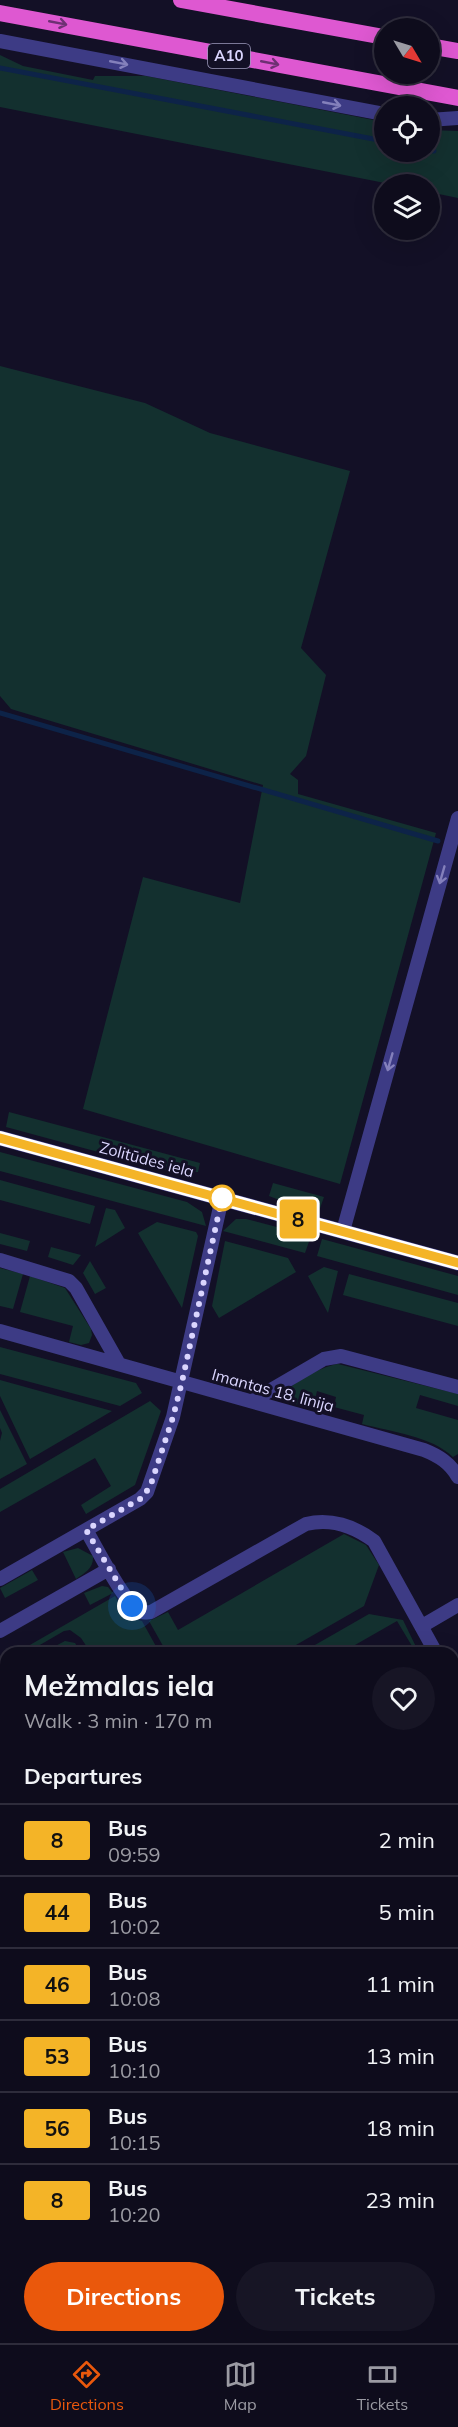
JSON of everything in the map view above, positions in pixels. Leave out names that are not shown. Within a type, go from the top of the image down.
[{"type":"highway","points":[[181,0],[374,36]]},
{"type":"highway","name":"A10","points":[[0,13],[458,98]]},
{"type":"highway","points":[[440,48],[458,51]]},
{"type":"street","points":[[0,40],[374,112]]},
{"type":"street","points":[[440,119],[458,118]]},
{"type":"street","points":[[343,1231],[458,818]]},
{"type":"street","name":"Zolitūdes iela","points":[[0,1138],[458,1263]]},
{"type":"street","points":[[0,1579],[140,1499],[147,1492],[173,1417],[182,1382],[222,1198]]},
{"type":"street","points":[[0,1260],[69,1281],[80,1295],[119,1364]]},
{"type":"street","name":"Imantas 18. līnija","points":[[0,1331],[424,1450],[438,1455],[453,1468],[458,1477]]},
{"type":"street","points":[[252,1401],[333,1356],[341,1356],[458,1387]]},
{"type":"street","points":[[86,1530],[132,1606],[142,1612],[152,1612],[306,1524],[331,1521],[363,1532],[374,1540],[433,1647]]},
{"type":"street","points":[[0,1631],[109,1569]]},
{"type":"street","points":[[422,1626],[458,1605]]},
{"type":"green space","points":[[0,55],[23,66],[93,80],[95,76],[146,76],[374,120],[374,162],[440,162],[440,130],[458,131],[458,198],[440,194],[440,174],[374,174],[374,181],[0,107]]},
{"type":"green space","points":[[0,366],[145,403],[210,433],[350,471],[301,648],[326,675],[306,756],[290,774],[298,780],[298,794],[436,833],[340,1184],[83,1109],[143,877],[240,903],[263,785],[11,709],[0,696]]},
{"type":"green space","points":[[9,1112],[200,1163],[198,1172],[172,1172],[6,1127]]},
{"type":"green space","points":[[0,1152],[187,1202],[202,1212],[206,1226],[0,1171]]},
{"type":"green space","points":[[0,1180],[95,1206],[90,1224],[0,1200]]},
{"type":"green space","points":[[273,1183],[324,1197],[319,1211],[269,1196]]},
{"type":"green space","points":[[106,1208],[115,1210],[125,1228],[95,1247]]},
{"type":"green space","points":[[236,1219],[246,1219],[311,1236],[305,1253],[223,1231]]},
{"type":"green space","points":[[157,1222],[196,1232],[198,1236],[182,1308],[138,1233]]},
{"type":"green space","points":[[0,1233],[30,1241],[27,1251],[0,1244]]},
{"type":"green space","points":[[322,1239],[458,1276],[458,1295],[317,1256]]},
{"type":"green space","points":[[225,1241],[288,1258],[296,1272],[219,1318],[212,1306]]},
{"type":"green space","points":[[51,1247],[81,1255],[73,1265],[48,1257]]},
{"type":"green space","points":[[90,1261],[106,1288],[95,1294],[83,1273]]},
{"type":"green space","points":[[324,1267],[338,1271],[328,1313],[308,1276]]},
{"type":"green space","points":[[0,1268],[23,1274],[13,1309],[0,1306]]},
{"type":"green space","points":[[349,1274],[458,1303],[458,1326],[343,1295]]},
{"type":"green space","points":[[30,1276],[65,1288],[91,1329],[92,1335],[89,1343],[81,1345],[69,1342],[73,1326],[20,1312]]},
{"type":"green space","points":[[0,1347],[136,1383],[142,1393],[120,1406],[0,1374]]},
{"type":"green space","points":[[338,1364],[458,1394],[458,1406],[420,1395],[416,1408],[458,1420],[458,1454],[453,1457],[422,1439],[362,1424],[364,1415],[334,1407],[336,1397],[317,1391],[313,1408],[295,1404],[289,1400],[289,1390],[297,1382],[319,1370]]},
{"type":"green space","points":[[0,1380],[112,1411],[30,1459],[0,1396]]},
{"type":"green space","points":[[150,1401],[161,1411],[135,1485],[86,1514],[81,1505],[111,1486],[95,1458],[0,1512],[0,1489]]},
{"type":"green space","points":[[0,1410],[27,1464],[0,1479],[2,1433]]},
{"type":"green space","points":[[344,1534],[366,1545],[379,1565],[364,1606],[292,1647],[164,1647],[149,1621],[168,1612],[178,1630]]},
{"type":"green space","points":[[78,1548],[93,1556],[93,1560],[88,1570],[76,1579],[63,1552]]},
{"type":"green space","points":[[32,1570],[38,1580],[5,1598],[0,1588]]},
{"type":"green space","points":[[102,1586],[108,1587],[113,1593],[90,1605],[84,1593]]},
{"type":"green space","points":[[115,1596],[129,1615],[142,1621],[156,1647],[87,1647],[81,1638],[70,1630],[64,1631],[36,1647],[26,1647]]},
{"type":"green space","points":[[369,1614],[403,1620],[416,1647],[413,1647],[397,1621],[352,1647],[311,1647]]},
{"type":"green space","points":[[65,1641],[75,1643],[77,1647],[54,1647]]},
{"type":"waterway","points":[[0,68],[374,139]]},
{"type":"waterway","points":[[0,713],[438,841]]},
{"type":"bus line","name":"8","points":[[0,1138],[458,1263]]},
{"type":"route","points":[[132,1606],[86,1530],[140,1499],[150,1487],[182,1382],[222,1198]]}]
